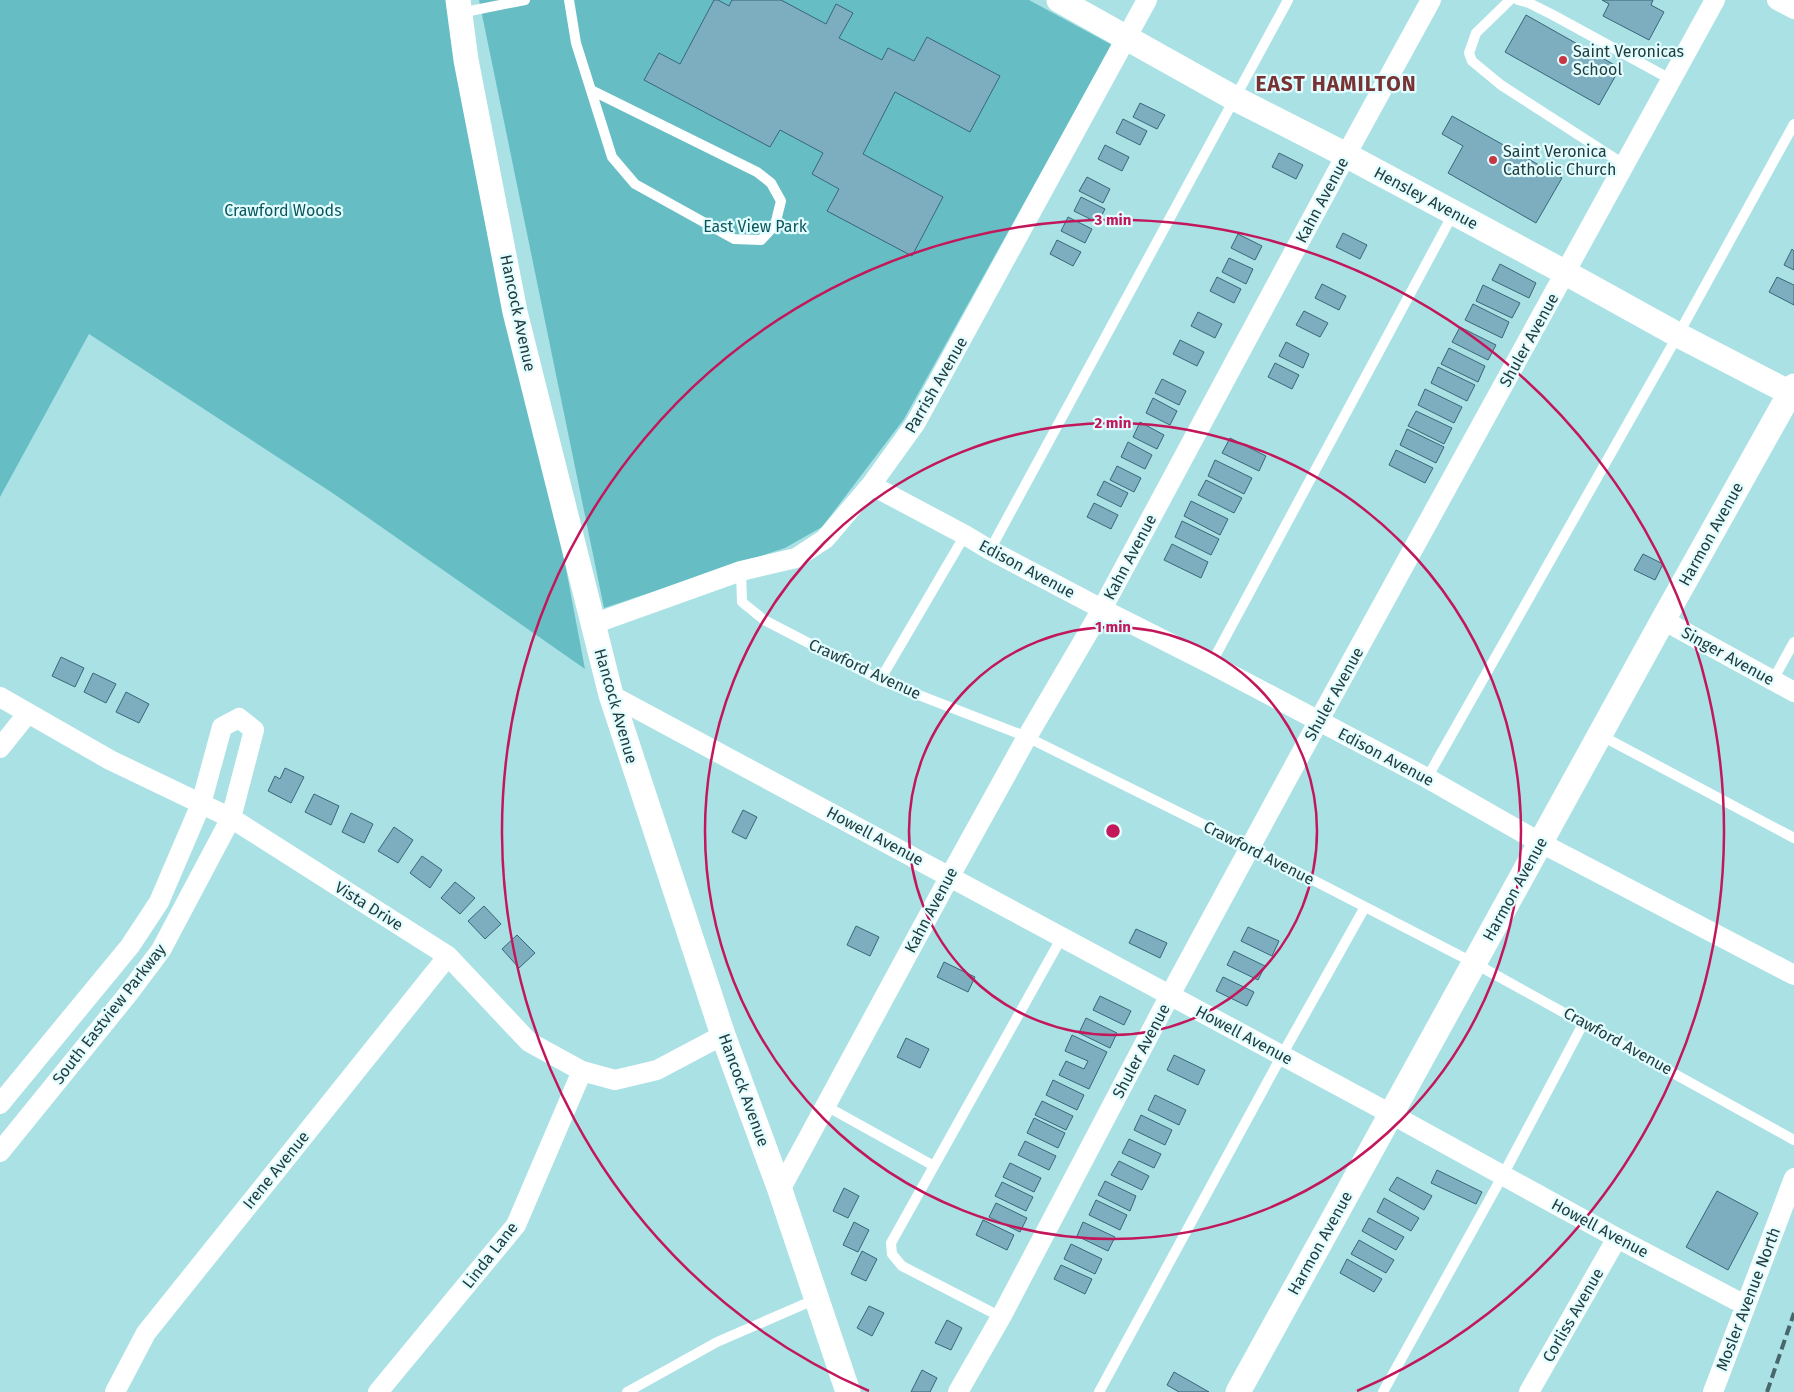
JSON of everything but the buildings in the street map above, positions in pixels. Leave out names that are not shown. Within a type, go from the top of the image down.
[{"type":"street","name":"Hensley Avenue","points":[[1059,0],[1234,98],[1346,155],[1678,335],[1793,391]]},
{"type":"street","name":"Parrish Avenue","points":[[593,624],[741,571],[796,558],[825,540],[870,485],[915,424],[1148,0]]},
{"type":"street","name":"Kahn Avenue","points":[[780,1190],[1027,737],[1102,609],[1431,0]]},
{"type":"street","name":"Shuler Avenue","points":[[958,1392],[1001,1317],[1170,995],[1318,722],[1626,165],[1670,79],[1715,0]]},
{"type":"street","points":[[1777,0],[1794,9]]},
{"type":"street","name":"Hancock Avenue","points":[[459,6],[466,60],[515,312],[611,695],[724,1035],[780,1190],[848,1392]]},
{"type":"street","name":"Harmon Avenue","points":[[1238,1392],[1663,620],[1793,391]]},
{"type":"street","name":"Edison Avenue","points":[[870,485],[1102,609],[1427,778],[1541,843],[1794,975]]},
{"type":"street","name":"Singer Avenue","points":[[1663,620],[1794,692]]},
{"type":"street","name":"Howell Avenue","points":[[611,695],[1282,1055],[1616,1238],[1745,1305]]},
{"type":"street","name":"Vista Drive","points":[[0,697],[110,760],[231,818],[448,956],[529,1042],[582,1071],[615,1080],[657,1070],[724,1035]]},
{"type":"street","points":[[0,748],[28,713]]},
{"type":"street","name":"South Eastview Parkway","points":[[0,1104],[130,946],[159,902],[201,804],[222,727],[239,718],[254,730],[231,818],[161,950],[128,994],[0,1152]]},
{"type":"street","name":"Irene Avenue","points":[[115,1392],[146,1333],[448,956]]},
{"type":"street","name":"Linda Lane","points":[[378,1392],[516,1224],[582,1071]]},
{"type":"street","name":"Mosler Avenue North","points":[[1713,1392],[1794,1178]]},
{"type":"street","name":"Corliss Avenue","points":[[1529,1392],[1616,1238]]},
{"type":"lane","points":[[459,6],[525,0]]},
{"type":"lane","points":[[569,0],[576,42],[591,90],[612,157],[635,184],[734,239],[761,240],[775,225],[781,200],[771,183],[757,172],[591,90]]},
{"type":"lane","points":[[990,550],[1288,0]]},
{"type":"lane","points":[[1510,0],[1476,33],[1469,53],[1472,61],[1501,85],[1626,165]]},
{"type":"lane","points":[[1518,0],[1529,3],[1553,15],[1670,79]]},
{"type":"lane","points":[[1427,778],[1678,335],[1794,124]]},
{"type":"lane","points":[[1211,664],[1454,213]]},
{"type":"lane","points":[[880,680],[965,535]]},
{"type":"lane","name":"Crawford Avenue","points":[[741,571],[742,602],[764,620],[880,680],[1027,737],[1250,848],[1474,962],[1794,1140]]},
{"type":"lane","points":[[1773,680],[1794,642]]},
{"type":"lane","points":[[1600,735],[1794,838]]},
{"type":"lane","points":[[1099,1392],[1364,906]]},
{"type":"lane","points":[[1001,1317],[902,1266],[892,1254],[891,1243],[1062,937]]},
{"type":"lane","points":[[1384,1392],[1584,1022]]},
{"type":"lane","points":[[826,1106],[934,1166]]},
{"type":"lane","points":[[628,1392],[716,1342],[816,1298]]},
{"type":"green space","name":"Crawford Woods","points":[[0,0],[458,0],[585,669],[334,494],[89,334],[0,497]]},
{"type":"green space","name":"East View Park","points":[[479,0],[1029,0],[1112,45],[904,419],[822,527],[785,548],[604,608]]},
{"type":"railway","points":[[1767,1392],[1794,1313]]},
{"type":"place","name":"Saint Veronicas School","points":[[1563,60]]},
{"type":"place","name":"Saint Veronica Catholic Church","points":[[1493,160]]},
{"type":"district","name":"EAST HAMILTON","points":[[1336,84]]}]
